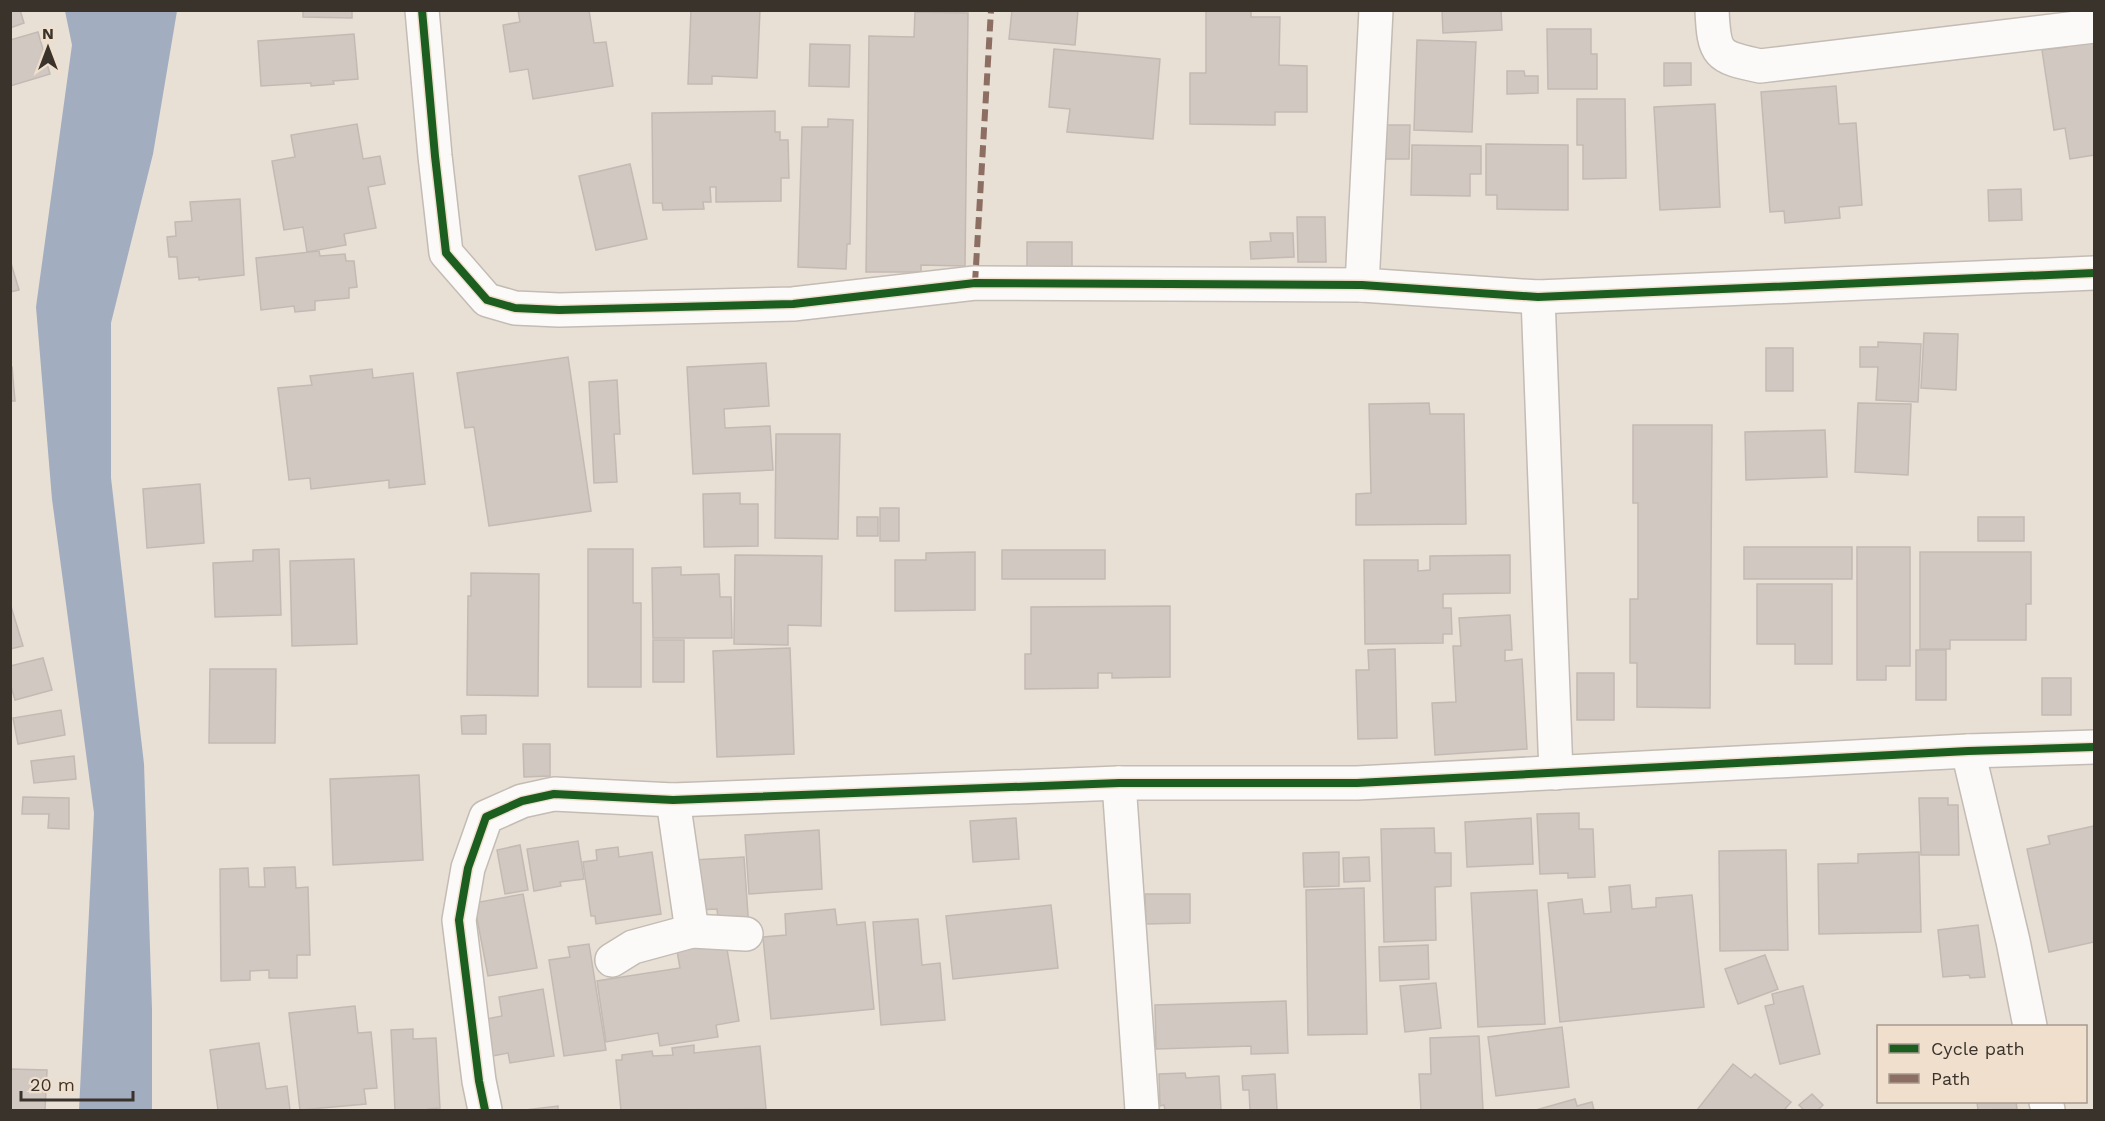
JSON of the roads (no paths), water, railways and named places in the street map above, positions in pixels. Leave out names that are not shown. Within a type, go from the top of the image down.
[{"type":"street","points":[[422,10],[446,253],[488,300],[515,308],[559,310],[793,304],[975,283],[1362,285],[1538,297],[2094,273]]},
{"type":"street","points":[[1362,285],[1376,10]]},
{"type":"street","points":[[1712,10],[1714,42],[1728,60],[1760,66],[2094,26]]},
{"type":"street","points":[[1538,297],[1556,773]]},
{"type":"street","points":[[485,1110],[479,1081],[459,920],[468,868],[486,817],[522,801],[554,794],[673,800],[1119,783],[1358,783],[1968,751],[2094,747]]},
{"type":"street","points":[[1968,751],[2013,941],[2030,1025]]},
{"type":"street","points":[[1119,783],[1142,1110]]},
{"type":"street","points":[[673,800],[692,931]]},
{"type":"street","points":[[612,960],[633,947],[692,931],[746,934]]},
{"type":"water","points":[[65,11],[177,11],[153,154],[111,323],[111,478],[144,764],[152,1010],[152,1110],[79,1110],[94,813],[52,499],[36,307],[72,45]]}]
